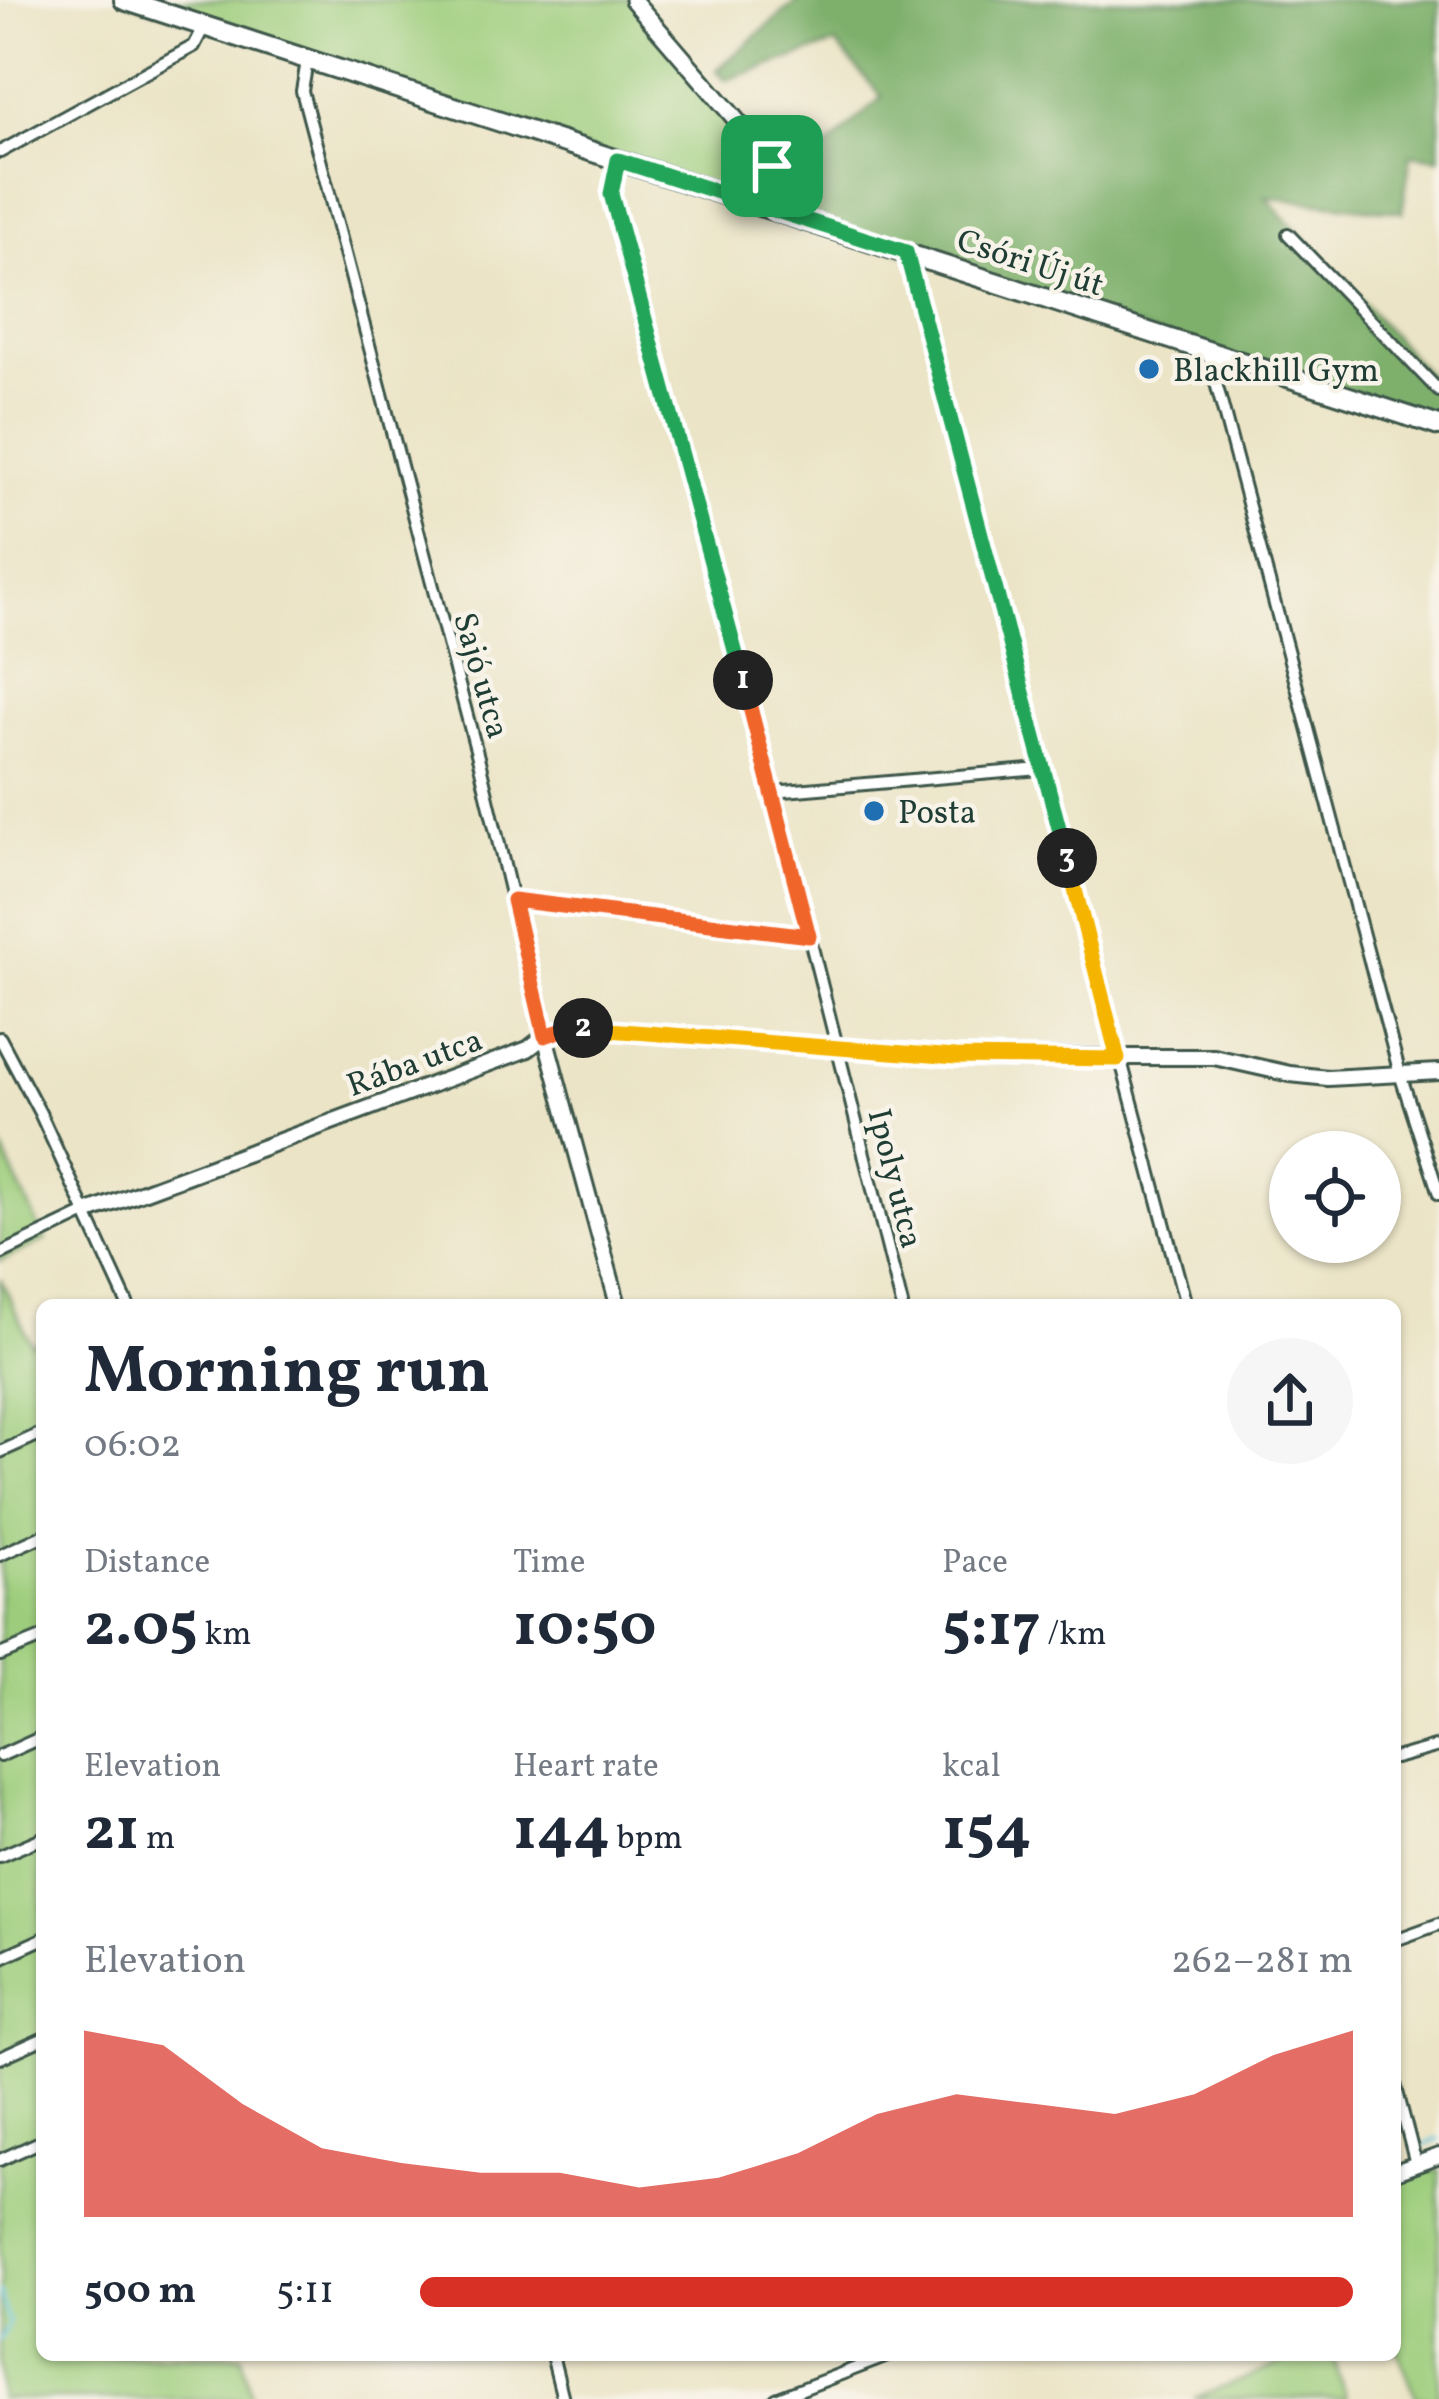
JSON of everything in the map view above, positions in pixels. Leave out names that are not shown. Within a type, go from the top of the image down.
[{"type":"main road","name":"Csóri Új út","points":[[124,0],[1439,426]]},
{"type":"main road","points":[[633,0],[766,158],[765,207]]},
{"type":"street","points":[[0,152],[194,46],[204,27]]},
{"type":"street","name":"Sajó utca","points":[[307,61],[302,91],[616,1299]]},
{"type":"street","name":"Ipoly utca","points":[[618,160],[611,194],[773,792],[900,1299]]},
{"type":"street","points":[[1288,234],[1439,391]]},
{"type":"street","points":[[906,252],[1184,1299]]},
{"type":"street","points":[[1207,350],[1400,1074],[1439,1194]]},
{"type":"street","points":[[773,792],[1040,769]]},
{"type":"street","points":[[513,900],[809,936]]},
{"type":"street","name":"Rába utca","points":[[0,1254],[86,1213],[578,1027],[1010,1059],[1214,1057],[1328,1078],[1439,1072]]},
{"type":"street","points":[[0,1038],[125,1299]]},
{"type":"street","points":[[0,1452],[36,1436]]},
{"type":"street","points":[[0,1555],[36,1539]]},
{"type":"street","points":[[0,1655],[36,1640]]},
{"type":"street","points":[[0,1756],[36,1740]]},
{"type":"street","points":[[1401,1756],[1439,1746]]},
{"type":"street","points":[[0,1856],[36,1841]]},
{"type":"street","points":[[1401,1938],[1439,1924]]},
{"type":"street","points":[[0,1958],[36,1942]]},
{"type":"street","points":[[0,2058],[36,2042]]},
{"type":"street","points":[[1401,2107],[1416,2164]]},
{"type":"street","points":[[0,2160],[36,2144]]},
{"type":"street","points":[[1401,2170],[1439,2156]]},
{"type":"street","points":[[554,2361],[563,2399]]},
{"type":"street","points":[[776,2399],[874,2361]]},
{"type":"green space","points":[[124,0],[633,0],[766,158],[755,204]]},
{"type":"green space","points":[[798,0],[1439,0],[1439,158],[1411,154],[1402,212],[1266,197],[1439,387],[1439,426],[774,210],[801,172],[882,97],[836,44],[726,80],[717,70]]},
{"type":"green space","points":[[0,1145],[45,1240],[0,1261]]},
{"type":"green space","points":[[0,1278],[31,1344],[36,1342],[36,2361],[243,2361],[252,2399],[0,2399]]},
{"type":"green space","points":[[1431,2167],[1433,2172],[1439,2170],[1439,2399],[1417,2399],[1401,2360],[1401,2178]]},
{"type":"green space","points":[[1289,2361],[1335,2361],[1346,2399],[1194,2399]]},
{"type":"waterway","points":[[1421,2146],[1439,2139]]},
{"type":"waterway","points":[[0,2292],[9,2324],[0,2340]]},
{"type":"place","name":"Blackhill Gym","points":[[1149,369]]},
{"type":"place","name":"Posta","points":[[874,811]]},
{"type":"route","points":[[766,158],[772,166],[778,186],[774,210],[906,252],[1118,1059],[956,1057],[578,1027],[545,1036],[513,900],[809,936],[611,194],[618,160],[755,204],[766,158]]}]
